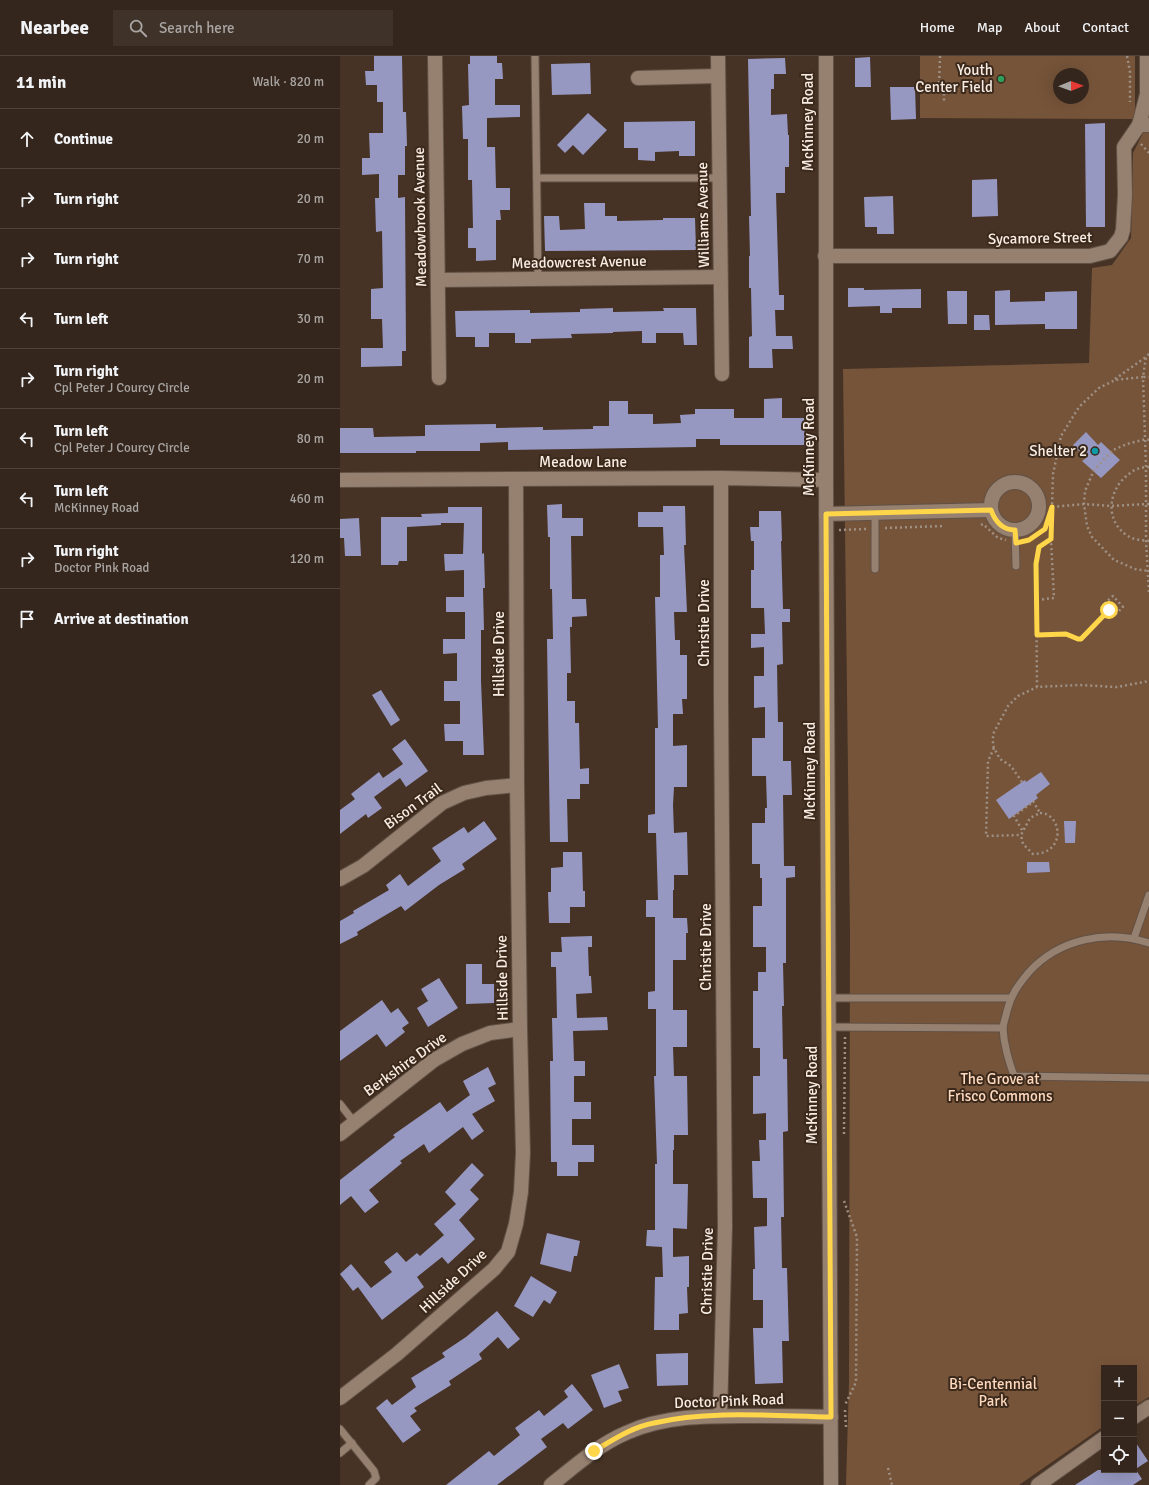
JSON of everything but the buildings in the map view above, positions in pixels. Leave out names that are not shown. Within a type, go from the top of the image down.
[{"type":"street","name":"Meadowbrook Avenue","points":[[435,56],[439,378]]},
{"type":"street","name":"Williams Avenue","points":[[718,56],[722,374]]},
{"type":"street","name":"McKinney Road","points":[[826,56],[825,256],[831,1485]]},
{"type":"street","name":"Sycamore Street","points":[[825,256],[1090,256],[1110,251],[1123,230],[1125,195],[1124,147],[1144,125],[1147,94],[1147,56]]},
{"type":"street","points":[[638,78],[718,76]]},
{"type":"street","name":"Meadowcrest Avenue","points":[[438,280],[720,277]]},
{"type":"street","name":"Meadow Lane","points":[[340,480],[721,478],[826,480]]},
{"type":"street","name":"Christie Drive","points":[[720,1416],[725,1226],[721,478]]},
{"type":"street","name":"Hillside Drive","points":[[340,1398],[409,1344],[494,1269],[508,1252],[518,1216],[523,1153],[517,785],[516,479]]},
{"type":"street","points":[[1016,481],[1032,488],[1036,494],[1039,505],[1037,517],[1016,537],[996,521],[991,510],[992,497],[999,487],[1016,481]]},
{"type":"street","points":[[826,514],[991,510]]},
{"type":"street","name":"Bison Trail","points":[[340,879],[363,866],[442,803],[464,793],[517,785]]},
{"type":"street","name":"Berkshire Drive","points":[[340,1134],[434,1060],[462,1044],[490,1033],[520,1029]]},
{"type":"street","name":"Doctor Pink Road","points":[[551,1485],[594,1451],[626,1433],[653,1423],[686,1418],[720,1416],[831,1417]]},
{"type":"street","points":[[1038,1485],[1101,1440]]},
{"type":"lane","points":[[535,56],[538,279]]},
{"type":"lane","points":[[537,178],[719,178]]},
{"type":"lane","points":[[875,512],[875,569]]},
{"type":"lane","points":[[1016,537],[1016,566]]},
{"type":"lane","points":[[1134,938],[1149,895]]},
{"type":"lane","points":[[1149,943],[1134,938],[1101,937],[1082,940],[1062,947],[1036,965],[1017,986],[1010,998],[1003,1028],[1007,1056],[1014,1076],[1149,1078]]},
{"type":"lane","points":[[828,998],[1010,998]]},
{"type":"lane","points":[[829,1027],[1003,1028]]},
{"type":"lane","points":[[340,1104],[354,1122]]},
{"type":"lane","points":[[340,1429],[374,1471],[376,1478],[369,1485]]},
{"type":"lane","points":[[340,1453],[352,1443]]},
{"type":"path","points":[[940,56],[939,86],[944,91],[944,101]]},
{"type":"path","points":[[1037,600],[1054,598],[1051,539],[1053,474],[1061,436],[1079,407],[1099,388],[1115,380],[1149,354]]},
{"type":"path","points":[[1146,357],[1143,378],[1148,467],[1149,593]]},
{"type":"path","points":[[1115,380],[1149,377]]},
{"type":"path","points":[[1147,440],[1127,444],[1114,450],[1094,470],[1085,491],[1084,504],[1087,526],[1092,537],[1114,560],[1135,569],[1149,571]]},
{"type":"path","points":[[1148,467],[1134,470],[1120,480],[1114,491],[1111,506],[1114,519],[1119,528],[1129,537],[1148,541]]},
{"type":"path","points":[[1052,507],[1084,504],[1111,506],[1148,504]]},
{"type":"path","points":[[976,525],[983,524],[998,538],[1016,537],[1029,540],[1045,529],[1052,507]]},
{"type":"path","points":[[838,530],[944,526]]},
{"type":"path","points":[[1037,687],[1036,564],[1039,547],[1051,539]]},
{"type":"path","points":[[1112,596],[1123,607],[1114,616],[1109,610],[1103,605],[1112,596]]},
{"type":"path","points":[[1037,635],[1066,634],[1081,639],[1109,610]]},
{"type":"path","points":[[1022,782],[1011,766],[1000,759],[993,746],[993,734],[1008,706],[1018,696],[1037,687],[1079,685],[1117,687],[1149,680]]},
{"type":"path","points":[[994,748],[988,760],[986,836],[1021,835]]},
{"type":"path","points":[[1022,830],[1014,816],[1033,802],[1040,813]]},
{"type":"path","points":[[1040,813],[1044,813],[1049,816],[1058,833],[1057,841],[1053,848],[1041,854],[1033,854],[1023,844],[1021,835],[1022,830],[1030,818],[1040,813]]},
{"type":"path","points":[[844,1138],[845,1027]]},
{"type":"path","points":[[844,1194],[844,1202],[857,1237],[856,1382],[845,1402],[846,1416]]},
{"type":"path","points":[[888,1468],[892,1485]]},
{"type":"green space","points":[[920,56],[1135,56],[1135,119],[920,118]]},
{"type":"green space","points":[[1143,133],[1149,133],[1149,1397],[1137,1404],[1137,1365],[1101,1365],[1101,1428],[1019,1485],[846,1485],[849,1382],[850,933],[843,369],[1089,363],[1092,268],[1112,265],[1131,238],[1133,153]]},
{"type":"place","name":"Youth Center Field","points":[[1001,79]]},
{"type":"place","name":"Shelter 2","points":[[1095,451]]},
{"type":"route","points":[[594,1451],[626,1433],[653,1423],[686,1418],[720,1416],[831,1417],[826,514],[991,510],[996,521],[1000,525],[1011,530],[1015,530],[1016,543],[1029,540],[1045,529],[1052,507],[1051,539],[1039,547],[1036,564],[1037,635],[1066,634],[1081,639],[1109,610]]},
{"type":"park label","name":"The Grove at Frisco Commons","points":[[1000,1088]]},
{"type":"park label","name":"Bi-Centennial Park","points":[[993,1392]]}]
